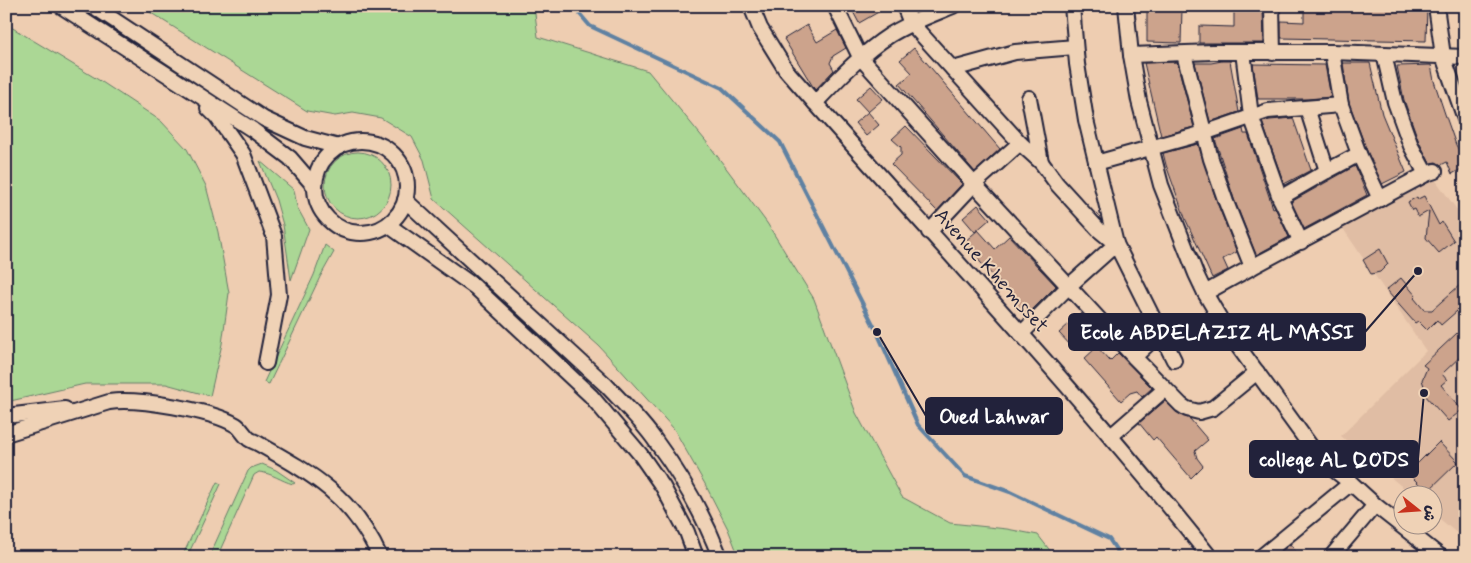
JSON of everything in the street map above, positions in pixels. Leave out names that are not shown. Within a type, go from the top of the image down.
[{"type":"street","points":[[61,6],[253,130],[290,158],[316,187]]},
{"type":"street","points":[[93,6],[264,119],[305,138],[340,147]]},
{"type":"street","name":"Avenue Khemsset","points":[[751,6],[760,28],[786,70],[1111,436],[1210,557]]},
{"type":"street","points":[[835,6],[860,58],[1134,357],[1187,409],[1199,412],[1220,404],[1258,372]]},
{"type":"street","points":[[904,6],[911,23],[1020,143],[1041,162],[1057,184],[1099,230],[1116,244]]},
{"type":"street","points":[[815,102],[860,58],[890,35],[911,23],[953,6]]},
{"type":"street","points":[[1072,6],[1075,47],[1086,120],[1116,244],[1174,360]]},
{"type":"street","points":[[1126,6],[1131,55],[1139,101],[1161,185],[1205,293],[1222,322],[1320,459],[1441,557]]},
{"type":"street","points":[[1272,6],[1273,53]]},
{"type":"street","points":[[1436,6],[1443,56],[1465,120]]},
{"type":"street","points":[[954,69],[1015,52],[1075,47]]},
{"type":"street","points":[[1243,52],[1251,116],[1280,198],[1301,242]]},
{"type":"street","points":[[1131,55],[1332,52],[1465,57]]},
{"type":"street","points":[[1332,52],[1341,104],[1359,154],[1380,199]]},
{"type":"street","points":[[1184,54],[1204,133],[1226,202],[1252,268]]},
{"type":"street","points":[[1205,293],[1431,172],[1411,146],[1395,102],[1384,54]]},
{"type":"street","points":[[191,91],[217,117],[243,154],[274,236],[279,294],[266,363]]},
{"type":"street","points":[[1030,98],[1041,162]]},
{"type":"street","points":[[1096,163],[1204,133],[1251,116],[1283,109],[1341,104]]},
{"type":"street","points":[[1307,108],[1327,171]]},
{"type":"street","points":[[361,141],[376,143],[389,150],[399,160],[405,174],[407,188],[405,200],[400,212],[388,225],[368,232],[355,233],[337,226],[322,210],[317,199],[317,175],[326,157],[340,147],[346,143],[361,141]]},
{"type":"street","points":[[930,232],[974,184],[1020,143]]},
{"type":"street","points":[[1280,198],[1359,154]]},
{"type":"street","points":[[405,200],[606,385],[631,411],[657,442],[680,476],[706,522],[720,557]]},
{"type":"street","points":[[388,225],[475,287],[591,396],[640,454],[663,487],[687,532],[696,557]]},
{"type":"street","points":[[1021,334],[1069,286],[1116,244]]},
{"type":"street","points":[[1134,357],[1161,332]]},
{"type":"street","points":[[1111,436],[1165,389]]},
{"type":"street","points":[[6,434],[91,407],[122,400],[191,410],[236,425],[249,438],[327,486],[349,507],[370,536],[380,557]]},
{"type":"street","points":[[6,416],[91,407]]},
{"type":"street","points":[[1261,557],[1351,483]]},
{"type":"street","points":[[1331,557],[1375,505]]},
{"type":"shaded area","points":[[1432,175],[1465,221],[1465,540],[1444,522],[1444,486],[1401,486],[1341,436],[1426,351],[1340,224]]},
{"type":"green space","points":[[140,6],[534,6],[538,37],[648,71],[709,145],[767,223],[814,299],[856,413],[902,497],[950,523],[1007,529],[1038,535],[1055,557],[739,557],[728,529],[674,429],[599,346],[434,199],[424,160],[412,137],[381,118],[353,113],[335,116],[307,111]]},
{"type":"green space","points":[[6,24],[102,82],[161,121],[187,149],[206,186],[218,232],[229,293],[222,344],[210,396],[166,384],[85,384],[6,402]]},
{"type":"green space","points":[[358,152],[371,155],[381,162],[388,172],[391,185],[388,198],[381,208],[371,215],[358,218],[345,215],[335,208],[328,198],[325,185],[328,172],[335,162],[345,155]]},
{"type":"green space","points":[[260,161],[294,190],[297,207],[309,229],[291,280],[283,225],[276,200]]},
{"type":"green space","points":[[325,245],[334,252],[320,277],[269,384],[264,382],[314,275]]},
{"type":"green space","points":[[262,464],[276,470],[295,483],[289,483],[272,475],[259,472],[254,475],[217,557],[209,557],[248,471]]},
{"type":"green space","points":[[217,482],[221,484],[187,557],[182,557]]},
{"type":"building","points":[[850,6],[889,6],[859,23]]},
{"type":"building","points":[[1304,6],[1427,6],[1426,41],[1281,38],[1281,21],[1304,22]]},
{"type":"building","points":[[1147,7],[1182,8],[1181,43],[1147,42]]},
{"type":"building","points":[[1234,9],[1263,9],[1264,43],[1199,43],[1199,26],[1234,27]]},
{"type":"building","points":[[807,25],[817,42],[837,30],[846,48],[833,56],[830,63],[834,70],[815,90],[784,39]]},
{"type":"building","points":[[914,48],[1000,149],[975,172],[899,84],[912,73],[900,60]]},
{"type":"building","points":[[1230,61],[1239,112],[1210,122],[1195,63]]},
{"type":"building","points":[[1177,62],[1194,127],[1161,136],[1144,63]]},
{"type":"building","points":[[1343,63],[1370,63],[1382,114],[1406,172],[1382,184],[1349,103]]},
{"type":"building","points":[[1253,64],[1325,65],[1331,97],[1258,99]]},
{"type":"building","points":[[1431,65],[1434,81],[1445,114],[1456,145],[1465,161],[1465,167],[1452,174],[1447,162],[1441,165],[1436,162],[1430,163],[1419,142],[1404,100],[1397,66]]},
{"type":"building","points":[[871,86],[883,99],[868,112],[856,99]]},
{"type":"building","points":[[868,112],[879,125],[866,136],[855,123]]},
{"type":"building","points":[[1293,118],[1311,170],[1284,184],[1262,122]]},
{"type":"building","points":[[906,126],[962,184],[937,211],[891,164],[901,155],[901,147],[892,139]]},
{"type":"building","points":[[1243,129],[1244,134],[1248,134],[1273,208],[1275,207],[1289,237],[1256,255],[1234,199],[1215,139]]},
{"type":"building","points":[[1198,144],[1218,205],[1237,252],[1223,259],[1228,270],[1212,278],[1185,218],[1163,153]]},
{"type":"building","points":[[1355,166],[1367,195],[1304,229],[1291,202]]},
{"type":"building","points":[[1424,196],[1439,225],[1442,222],[1454,241],[1439,253],[1426,238],[1429,211],[1418,217],[1408,202],[1417,197],[1418,199]]},
{"type":"building","points":[[978,205],[990,219],[975,232],[963,218]]},
{"type":"building","points":[[978,230],[995,249],[1009,236],[1056,286],[1026,316],[1015,305],[1018,302],[964,242]]},
{"type":"building","points":[[1380,249],[1388,264],[1380,272],[1371,274],[1363,260]]},
{"type":"building","points":[[1401,278],[1416,296],[1414,298],[1424,310],[1432,310],[1461,284],[1465,288],[1465,304],[1441,325],[1437,320],[1427,330],[1418,321],[1415,323],[1386,290]]},
{"type":"building","points":[[1081,313],[1094,327],[1072,347],[1059,333]]},
{"type":"building","points":[[1457,333],[1465,341],[1465,352],[1442,374],[1447,380],[1441,385],[1462,410],[1448,421],[1424,394],[1426,392],[1422,380],[1427,368],[1423,365]]},
{"type":"building","points":[[1097,347],[1110,361],[1118,353],[1152,388],[1142,397],[1137,391],[1130,393],[1121,401],[1084,359]]},
{"type":"building","points":[[1165,401],[1176,412],[1190,419],[1208,440],[1195,451],[1197,458],[1203,466],[1191,478],[1156,437],[1153,440],[1139,423]]},
{"type":"building","points":[[1439,442],[1458,462],[1433,486],[1421,486],[1408,473]]},
{"type":"building","points":[[1290,544],[1300,557],[1275,557]]},
{"type":"waterway","points":[[573,6],[590,26],[722,88],[780,142],[877,332],[918,425],[965,476],[1010,492],[1109,539],[1121,557]]},
{"type":"place","name":"Ecole ABDELAZIZ AL MASSI","points":[[1418,271]]},
{"type":"place","name":"Oued Lahwar","points":[[877,332]]},
{"type":"place","name":"college AL QODS","points":[[1424,393]]}]
